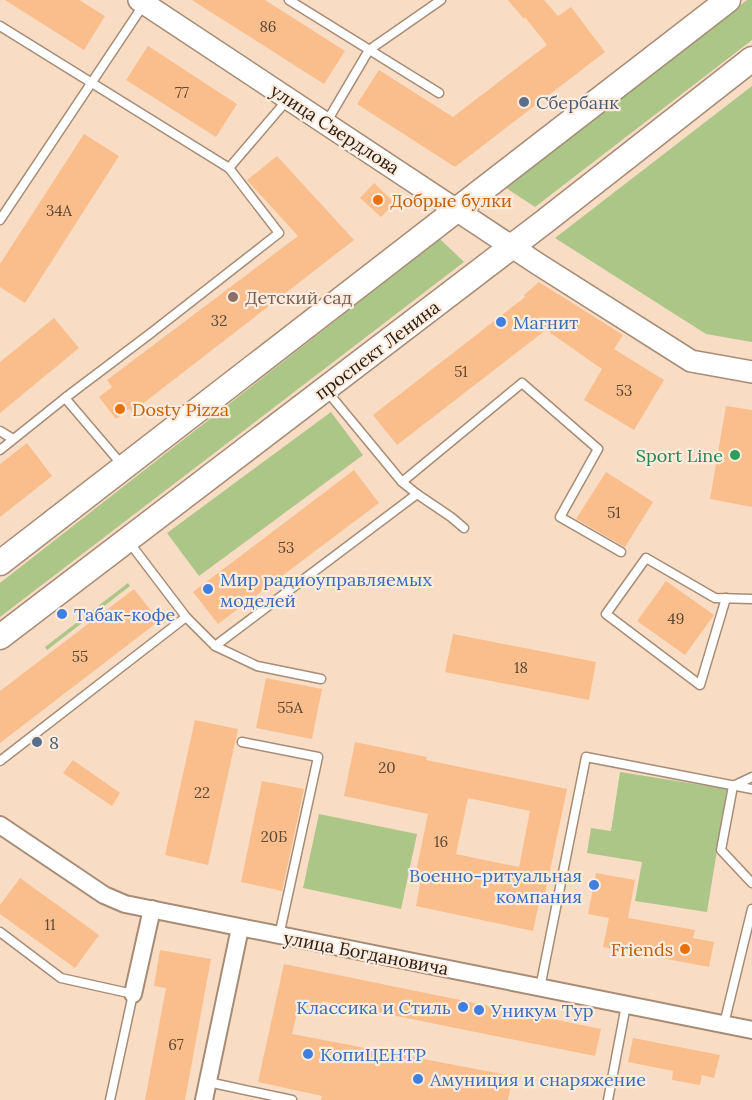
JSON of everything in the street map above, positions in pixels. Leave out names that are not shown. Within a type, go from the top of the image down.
[{"type":"main road","points":[[0,563],[728,0]]},
{"type":"main road","name":"проспект Ленина","points":[[0,637],[512,246],[752,59]]},
{"type":"street","name":"улица Свердлова","points":[[151,5],[512,246],[691,361],[752,372]]},
{"type":"street","name":"улица Богдановича","points":[[0,825],[104,895],[125,904],[752,1030]]},
{"type":"street","points":[[133,994],[152,909]]},
{"type":"street","points":[[204,1100],[240,928]]},
{"type":"lane","points":[[289,0],[439,93]]},
{"type":"lane","points":[[326,123],[369,50],[441,0]]},
{"type":"lane","points":[[0,220],[92,82],[151,5]]},
{"type":"lane","points":[[0,26],[229,168],[279,233],[0,450]]},
{"type":"lane","points":[[229,168],[288,98]]},
{"type":"lane","points":[[402,482],[522,383],[598,449],[560,517],[621,552]]},
{"type":"lane","points":[[325,389],[402,482],[464,528]]},
{"type":"lane","points":[[65,398],[125,468]]},
{"type":"lane","points":[[0,431],[13,439]]},
{"type":"lane","points":[[215,646],[417,494]]},
{"type":"lane","points":[[128,540],[186,617],[215,646],[257,666],[321,679]]},
{"type":"lane","points":[[726,598],[700,685],[606,614],[646,558],[715,598],[726,598],[752,598]]},
{"type":"lane","points":[[0,761],[186,617]]},
{"type":"lane","points":[[242,742],[318,757],[279,936]]},
{"type":"lane","points":[[540,988],[586,757],[752,789]]},
{"type":"lane","points":[[733,786],[752,777]]},
{"type":"lane","points":[[733,786],[721,850],[752,883]]},
{"type":"lane","points":[[724,1024],[752,909]]},
{"type":"lane","points":[[0,932],[61,978],[133,994],[110,1100]]},
{"type":"lane","points":[[608,1100],[626,1005]]},
{"type":"lane","points":[[208,1082],[292,1100]]},
{"type":"green space","points":[[747,0],[752,0],[752,40],[535,207],[503,186]]},
{"type":"green space","points":[[752,86],[752,342],[706,334],[555,238]]},
{"type":"green space","points":[[440,239],[464,262],[0,617],[0,583]]},
{"type":"green space","points":[[331,412],[363,455],[199,576],[167,533]]},
{"type":"green space","points":[[128,583],[130,586],[47,650],[45,647]]},
{"type":"green space","points":[[620,772],[727,789],[707,912],[635,901],[642,862],[587,853],[591,828],[611,831]]},
{"type":"green space","points":[[319,814],[417,834],[401,909],[303,888]]},
{"type":"building","points":[[5,0],[79,0],[105,16],[84,50]]},
{"type":"building","points":[[192,0],[265,0],[345,51],[324,84]]},
{"type":"building","points":[[508,0],[544,0],[558,16],[571,7],[605,52],[455,167],[357,104],[379,70],[453,117],[547,45]]},
{"type":"building","points":[[148,46],[237,104],[216,137],[126,80]]},
{"type":"building","points":[[84,134],[119,156],[25,303],[0,287],[0,264]]},
{"type":"building","points":[[277,156],[354,240],[132,412],[129,409],[116,419],[99,397],[112,387],[107,380],[298,236],[247,180]]},
{"type":"building","name":"Добрые булки","points":[[374,183],[395,203],[381,217],[360,198]]},
{"type":"building","points":[[539,282],[623,335],[614,349],[664,380],[634,430],[584,400],[602,369],[546,330],[397,445],[373,415],[525,297],[524,295]]},
{"type":"building","points":[[54,318],[79,348],[0,413],[0,362]]},
{"type":"building","name":"Sport Line","points":[[726,406],[752,410],[752,507],[710,499]]},
{"type":"building","points":[[27,443],[52,476],[0,517],[0,464]]},
{"type":"building","points":[[354,470],[379,503],[218,624],[193,592]]},
{"type":"building","points":[[606,472],[653,502],[625,547],[576,519]]},
{"type":"building","points":[[666,581],[714,615],[685,655],[637,621]]},
{"type":"building","points":[[134,589],[159,621],[0,743],[0,691]]},
{"type":"building","points":[[453,634],[596,662],[589,700],[445,672]]},
{"type":"building","points":[[266,678],[322,689],[312,739],[256,728]]},
{"type":"building","points":[[195,720],[238,729],[208,865],[165,855]]},
{"type":"building","points":[[355,742],[427,757],[426,760],[567,789],[544,899],[540,898],[533,931],[416,906],[422,874],[416,872],[428,814],[344,796]],"holes":[[[468,798],[530,811],[519,867],[456,854]]]},
{"type":"building","points":[[73,760],[120,793],[112,806],[63,773]]},
{"type":"building","points":[[262,781],[304,789],[282,891],[241,882]]},
{"type":"building","points":[[596,873],[635,880],[628,918],[695,930],[693,938],[714,942],[709,967],[603,947],[609,918],[588,914]]},
{"type":"building","points":[[20,878],[99,935],[75,968],[0,914],[0,905]]},
{"type":"building","points":[[160,950],[211,959],[185,1100],[145,1100],[166,988],[154,986]]},
{"type":"building","points":[[284,964],[601,1029],[595,1056],[322,1001],[320,1009],[299,1005],[292,1034],[513,1076],[508,1100],[321,1100],[322,1096],[258,1082]]},
{"type":"building","points":[[633,1038],[720,1055],[714,1078],[702,1075],[700,1085],[672,1080],[673,1071],[628,1062]]},
{"type":"place","name":"Сбербанк","points":[[524,102]]},
{"type":"place","name":"Добрые булки","points":[[378,200]]},
{"type":"place","name":"Детский сад","points":[[233,297]]},
{"type":"place","name":"Магнит","points":[[501,322]]},
{"type":"place","name":"Dosty Pizza","points":[[120,409]]},
{"type":"place","name":"Sport Line","points":[[735,455]]},
{"type":"place","name":"Мир радиоуправляемых моделей","points":[[208,589]]},
{"type":"place","name":"Табак-кофе","points":[[62,614]]},
{"type":"place","name":"8","points":[[37,742]]},
{"type":"place","name":"Военно-ритуальная компания","points":[[594,885]]},
{"type":"place","name":"Friends","points":[[685,949]]},
{"type":"place","name":"Классика и Стиль","points":[[463,1007]]},
{"type":"place","name":"Уникум Тур","points":[[479,1010]]},
{"type":"place","name":"КопиЦЕНТР","points":[[308,1054]]},
{"type":"place","name":"Амуниция и снаряжение","points":[[418,1079]]}]
